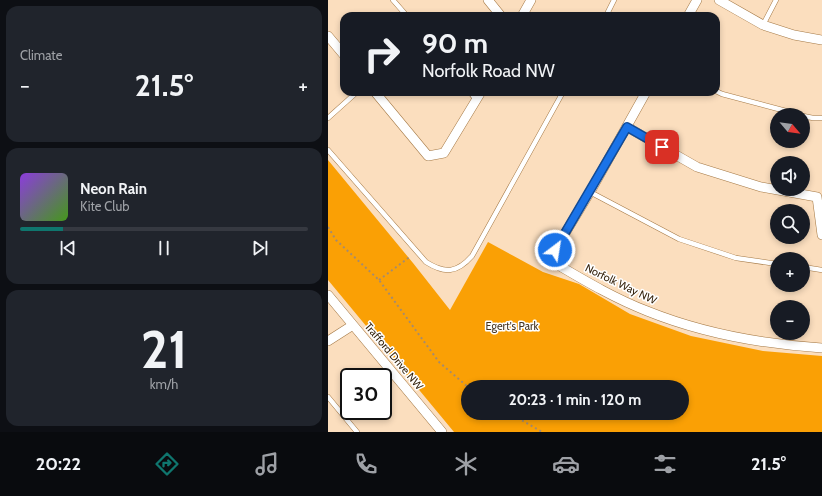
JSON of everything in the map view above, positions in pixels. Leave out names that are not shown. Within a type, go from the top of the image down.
[{"type":"street","points":[[488,0],[498,12]]},
{"type":"street","points":[[524,12],[531,0]]},
{"type":"street","points":[[690,12],[697,0]]},
{"type":"street","points":[[719,0],[763,25],[794,35],[822,40]]},
{"type":"street","points":[[328,36],[340,50]]},
{"type":"street","points":[[378,96],[428,156],[444,153],[478,96]]},
{"type":"street","name":"Norfolk Way NW","points":[[644,96],[590,192],[555,250],[558,265],[603,291],[647,311],[680,322],[746,340],[790,346],[822,348]]},
{"type":"street","points":[[627,127],[697,166],[761,187],[817,197],[822,235]]},
{"type":"street","name":"Trafford Drive NW","points":[[328,295],[442,432]]},
{"type":"street","points":[[328,341],[353,325]]},
{"type":"lane","points":[[393,0],[404,12]]},
{"type":"lane","points":[[608,12],[614,0]]},
{"type":"lane","points":[[763,25],[776,0]]},
{"type":"lane","points":[[720,93],[775,108]]},
{"type":"lane","points":[[328,118],[353,96]]},
{"type":"lane","points":[[328,150],[426,262],[435,268],[445,271],[455,270],[464,265],[472,256],[561,96]]},
{"type":"lane","points":[[810,117],[822,118]]},
{"type":"lane","points":[[590,192],[679,239],[736,258],[770,263]]},
{"type":"lane","points":[[810,268],[822,270]]},
{"type":"lane","points":[[328,397],[357,432]]},
{"type":"path","points":[[328,227],[336,240],[379,280],[439,362],[461,381]]},
{"type":"path","points":[[379,280],[416,252]]},
{"type":"path","points":[[521,420],[542,432]]},
{"type":"green space","name":"Egert's Park","points":[[328,160],[450,310],[488,242],[543,272],[579,284],[630,314],[691,336],[763,351],[822,356],[822,432],[454,432],[328,280]]},
{"type":"route","points":[[555,250],[627,127],[662,147]]}]
